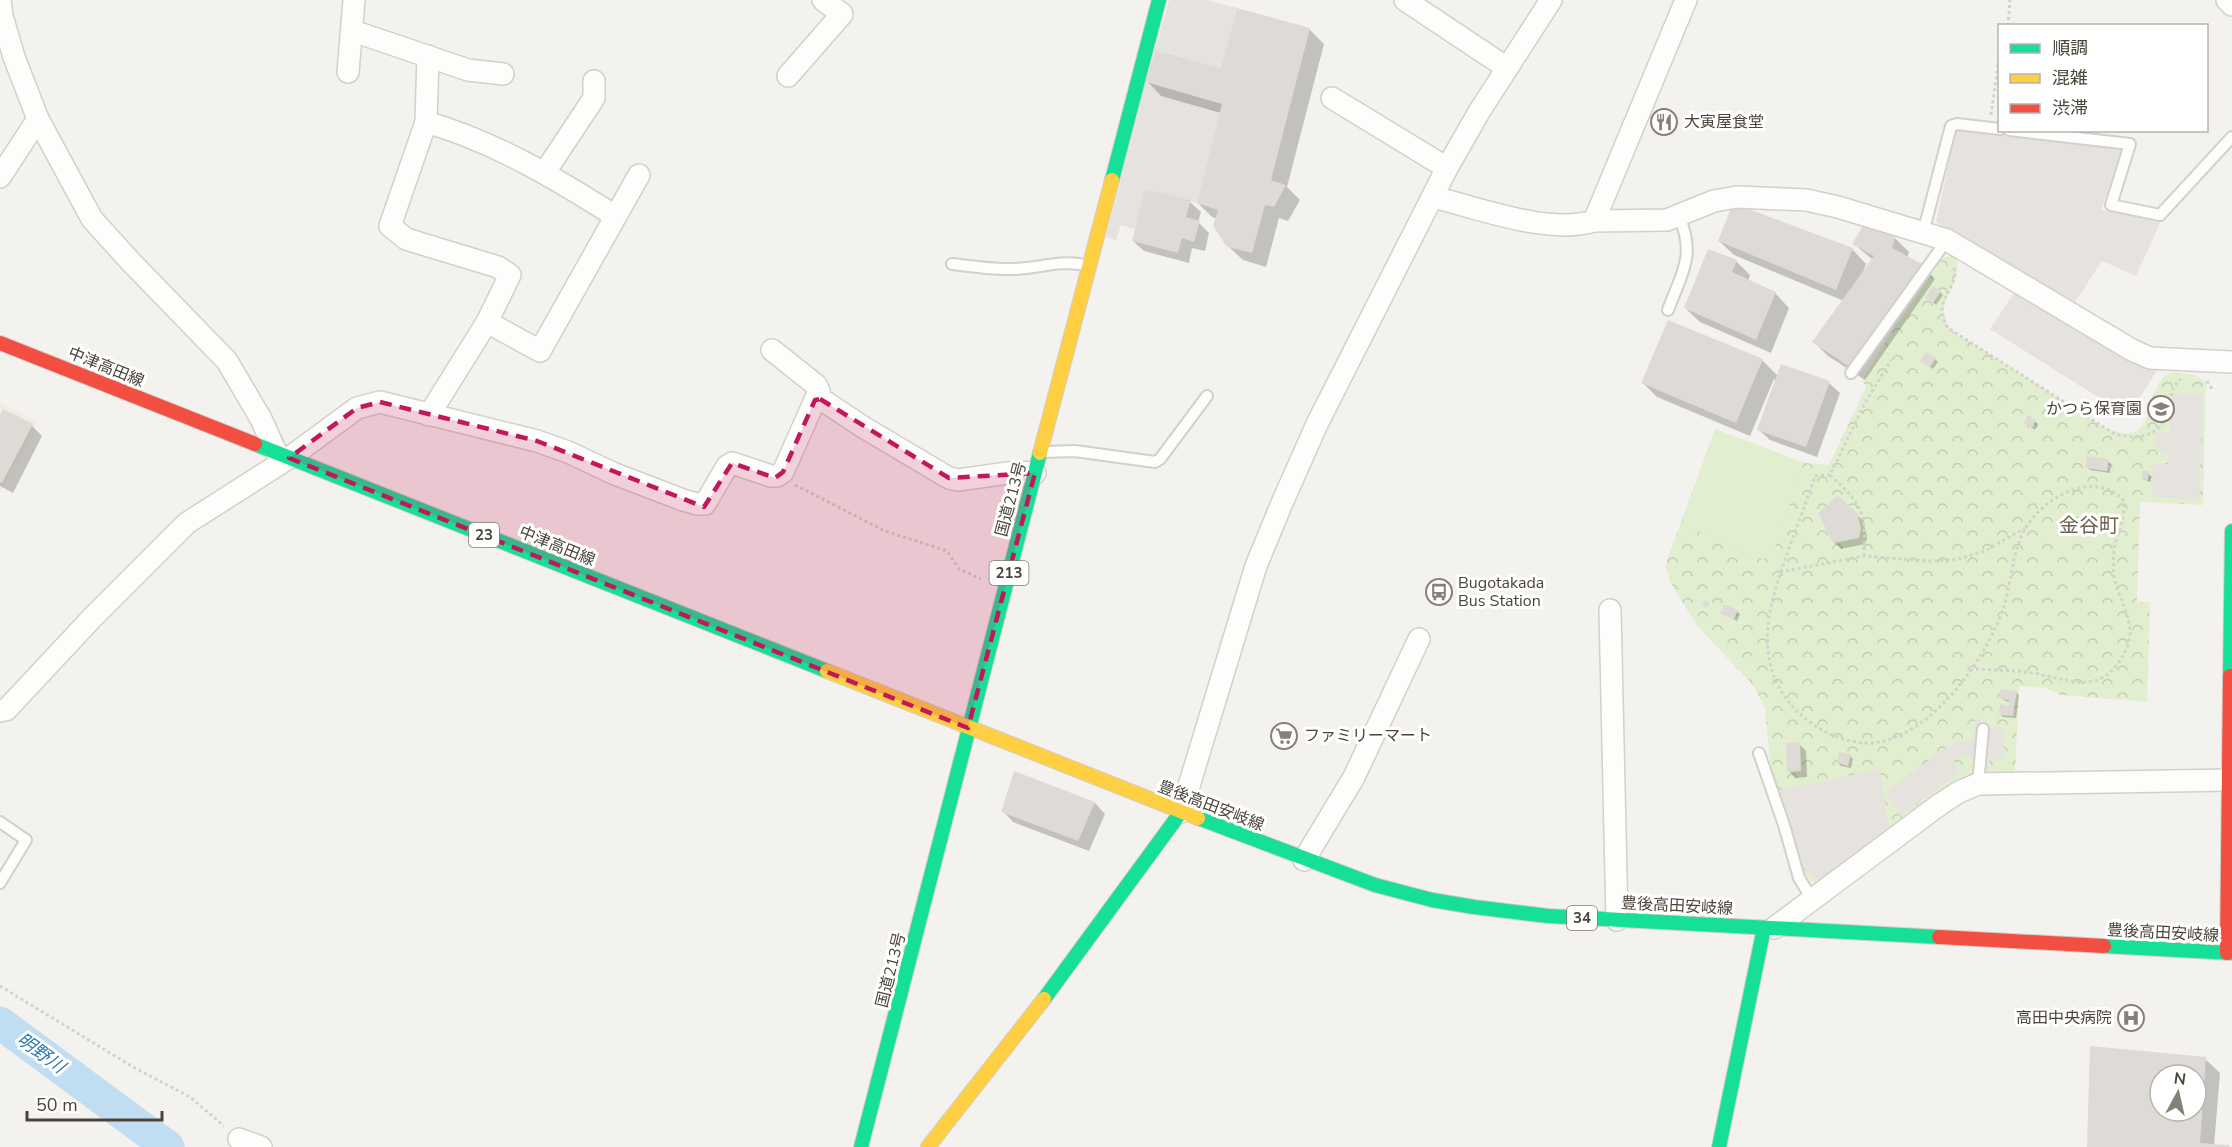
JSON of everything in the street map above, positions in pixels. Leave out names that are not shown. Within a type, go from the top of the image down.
[{"type":"main road","name":"国道213号","points":[[861,1147],[1159,0]]},
{"type":"main road","name":"中津高田線","points":[[0,343],[969,728]]},
{"type":"main road","points":[[2230,956],[2232,531]]},
{"type":"main road","name":"豊後高田安岐線","points":[[969,728],[1304,860],[1375,885],[1432,900],[1548,916],[2230,956]]},
{"type":"main road","points":[[928,1147],[1065,973],[1181,812]]},
{"type":"main road","points":[[1719,1147],[1769,928]]},
{"type":"street","points":[[0,0],[2,16],[14,57],[38,119],[92,219],[227,361],[282,455]]},
{"type":"street","points":[[348,72],[354,0]]},
{"type":"street","points":[[788,76],[842,14],[823,0]]},
{"type":"street","points":[[1405,0],[1507,68]]},
{"type":"street","points":[[1181,812],[1256,566],[1281,503],[1317,424],[1448,168],[1507,68],[1551,0]]},
{"type":"street","points":[[1594,222],[1686,0]]},
{"type":"street","points":[[2227,0],[2232,5]]},
{"type":"street","points":[[353,31],[468,70],[503,74]]},
{"type":"street","points":[[428,56],[426,122],[390,226],[406,239],[498,267],[510,275],[487,322],[429,415]]},
{"type":"street","points":[[544,172],[594,98],[594,81]]},
{"type":"street","points":[[1332,98],[1448,168]]},
{"type":"street","points":[[0,177],[38,119]]},
{"type":"street","points":[[426,122],[483,142],[544,172],[615,216]]},
{"type":"street","points":[[487,322],[540,351],[639,175]]},
{"type":"street","points":[[1433,197],[1538,223],[1573,226],[1594,222],[1656,222],[1679,216],[1714,201],[1737,197],[1806,200],[1838,207],[1947,240],[2132,350],[2150,358],[2232,362]]},
{"type":"street","points":[[0,711],[6,710],[92,618],[187,523],[282,455],[357,408],[380,402],[537,441],[568,452],[615,474],[697,504],[705,504],[727,466],[732,463],[771,476],[777,476],[783,472],[819,391],[816,385],[772,350]]},
{"type":"street","points":[[815,400],[820,399],[827,403],[949,478],[958,480],[1015,472],[1035,473]]},
{"type":"street","points":[[1610,610],[1617,920]]},
{"type":"street","points":[[1304,860],[1354,777],[1419,639]]},
{"type":"street","points":[[1769,928],[1939,805],[1959,792],[1978,784],[2230,780]]},
{"type":"street","points":[[239,1139],[261,1147]]},
{"type":"lane","points":[[1923,233],[1951,126],[1957,124],[1994,129]]},
{"type":"lane","points":[[2026,132],[2130,144],[2111,205],[2160,214],[2232,137]]},
{"type":"lane","points":[[1668,310],[1688,257],[1687,236],[1679,216]]},
{"type":"lane","points":[[1851,373],[1947,240]]},
{"type":"lane","points":[[952,264],[1010,270],[1052,263],[1071,262],[1090,265]]},
{"type":"lane","points":[[1041,452],[1075,451],[1155,462],[1160,459],[1207,396]]},
{"type":"lane","points":[[1978,784],[1983,729]]},
{"type":"lane","points":[[1759,753],[1784,825],[1793,862],[1799,878],[1812,899]]},
{"type":"lane","points":[[0,822],[26,840],[0,883]]},
{"type":"path","points":[[2008,24],[2010,0]]},
{"type":"path","points":[[1994,129],[1998,77]]},
{"type":"path","points":[[1953,265],[1956,270],[1955,274],[1941,307],[1943,320],[1948,328],[2113,433],[2139,438],[2153,433],[2165,419],[2175,385],[2186,376]]},
{"type":"path","points":[[1830,475],[1864,405],[1891,360]]},
{"type":"path","points":[[2204,379],[2211,384],[2212,389]]},
{"type":"path","points":[[1864,556],[1865,530],[1860,508],[1846,489],[1830,475],[1815,476],[1780,572],[1768,613],[1766,633],[1768,654],[1774,674],[1788,701],[1799,714],[1828,734],[1862,743],[1881,742],[1898,737],[1928,717],[1972,669],[1993,632],[2005,604],[2015,552],[2026,528],[2044,507],[2064,493],[2079,487],[2107,488],[2123,500],[2123,523],[2114,546],[2113,560],[2117,588],[2127,609],[2129,621],[2128,647],[2122,659],[2105,677],[2085,683],[2032,673],[1972,669]]},
{"type":"path","points":[[777,476],[885,531],[948,551],[959,569],[980,578],[984,583]]},
{"type":"path","points":[[1780,572],[1864,556],[1929,561],[1958,559],[1984,551],[2026,528]]},
{"type":"path","points":[[0,986],[133,1067],[190,1098],[239,1139]]},
{"type":"highlighted area","points":[[820,399],[949,478],[1035,473],[968,728],[289,458],[357,408],[380,402],[537,441],[704,507],[732,463],[775,478],[783,472],[815,400]]},
{"type":"shaded area","points":[[1169,0],[1207,0],[1237,8],[1221,68],[1155,50]]},
{"type":"shaded area","points":[[1146,82],[1222,104],[1197,203],[1146,189],[1135,229],[1121,225],[1116,240],[1106,237]]},
{"type":"shaded area","points":[[1956,129],[2123,149],[2101,210],[2161,221],[2136,276],[2102,261],[2075,302],[1936,222]]},
{"type":"shaded area","points":[[2016,290],[2159,367],[2128,416],[1990,329]]},
{"type":"shaded area","points":[[2172,393],[2203,395],[2199,500],[2152,497],[2153,464],[2168,464],[2168,453],[2155,451],[2156,432],[2169,433]]},
{"type":"shaded area","points":[[0,403],[37,422],[0,492]]},
{"type":"shaded area","points":[[1975,718],[1981,718],[1981,724],[1985,727],[2004,727],[2003,760],[1992,759],[1989,761],[1988,776],[1973,779],[1972,759],[1968,756],[1958,757],[1953,760],[1961,772],[1900,816],[1885,792],[1954,743],[1970,741],[1974,735]]},
{"type":"shaded area","points":[[1880,769],[1889,830],[1819,881],[1807,873],[1780,790]]},
{"type":"green space","points":[[1951,255],[1957,260],[1957,270],[1944,311],[1951,330],[2104,427],[2122,433],[2135,432],[2147,415],[2155,391],[2162,380],[2172,372],[2194,375],[2206,382],[2203,505],[2140,502],[2137,602],[2150,602],[2147,702],[2061,695],[2045,688],[2019,686],[2015,772],[1973,779],[1818,885],[1806,877],[1773,794],[1765,708],[1753,685],[1698,627],[1671,584],[1665,566],[1715,429],[1804,463],[1829,465],[1866,387],[1862,380],[1895,327],[1943,258]]},
{"type":"green space","points":[[1715,429],[1804,463],[1775,548],[1768,558],[1762,559],[1682,524]]},
{"type":"building","points":[[1237,8],[1310,28],[1271,180],[1286,185],[1274,207],[1265,205],[1252,253],[1227,247],[1213,226],[1218,210],[1197,203],[1222,104],[1146,82],[1155,50],[1221,68]]},
{"type":"building","points":[[1145,189],[1191,200],[1186,217],[1200,221],[1194,242],[1182,238],[1178,253],[1132,241]]},
{"type":"building","points":[[1733,203],[1853,248],[1836,290],[1718,241]]},
{"type":"building","points":[[1864,224],[1895,237],[1892,248],[1922,264],[1850,367],[1812,342],[1874,256],[1852,244]]},
{"type":"building","points":[[1708,249],[1737,260],[1732,272],[1776,292],[1756,340],[1684,308]]},
{"type":"building","points":[[1933,286],[1941,291],[1933,303],[1925,298]]},
{"type":"building","points":[[1668,320],[1763,359],[1736,423],[1641,383]]},
{"type":"building","points":[[1926,352],[1936,358],[1930,367],[1920,361]]},
{"type":"building","points":[[1781,364],[1830,381],[1806,447],[1757,430]]},
{"type":"building","points":[[3,409],[33,424],[2,483],[0,482],[0,415]]},
{"type":"building","points":[[2028,415],[2036,420],[2032,428],[2024,423]]},
{"type":"building","points":[[2087,456],[2109,459],[2107,471],[2085,468]]},
{"type":"building","points":[[2142,471],[2149,471],[2148,480],[2142,479]]},
{"type":"building","points":[[1838,496],[1857,513],[1861,528],[1859,538],[1833,543],[1818,513]]},
{"type":"building","points":[[1705,600],[1710,603],[1707,608],[1702,606]]},
{"type":"building","points":[[1724,604],[1738,610],[1734,619],[1720,614]]},
{"type":"building","points":[[2001,689],[2017,691],[2013,716],[1999,715],[2000,704],[2009,706],[2009,700],[2000,699]]},
{"type":"building","points":[[1800,742],[1801,771],[1787,772],[1786,743]]},
{"type":"building","points":[[1839,752],[1851,754],[1848,766],[1837,763]]},
{"type":"building","points":[[1014,771],[1095,802],[1078,841],[1001,812]]},
{"type":"building","points":[[2090,1046],[2206,1057],[2206,1063],[2148,1063],[2148,1123],[2201,1123],[2200,1143],[2229,1145],[2229,1147],[2087,1147]]},
{"type":"waterway","name":"明野川","points":[[0,1023],[168,1147]]},
{"type":"traffic: fast","points":[[1112,180],[1159,0]]},
{"type":"traffic: fast","points":[[255,444],[827,671]]},
{"type":"traffic: fast","points":[[861,1147],[1040,453]]},
{"type":"traffic: fast","points":[[2230,676],[2232,531]]},
{"type":"traffic: fast","points":[[1044,999],[1181,812]]},
{"type":"traffic: fast","points":[[1198,818],[1375,885],[1432,900],[1474,907],[1548,916],[1939,937]]},
{"type":"traffic: fast","points":[[1719,1147],[1764,928]]},
{"type":"traffic: fast","points":[[2104,946],[2232,953]]},
{"type":"traffic: slow","points":[[1040,453],[1112,180]]},
{"type":"traffic: slow","points":[[827,671],[1198,818]]},
{"type":"traffic: slow","points":[[928,1147],[1044,999]]},
{"type":"traffic: jam","points":[[0,343],[255,444]]},
{"type":"traffic: jam","points":[[2227,953],[2230,676]]},
{"type":"traffic: jam","points":[[1939,937],[2104,946]]},
{"type":"place","name":"大寅屋食堂","points":[[1664,122]]},
{"type":"place","name":"かつら保育園","points":[[2161,409]]},
{"type":"place","name":"Bugotakada Bus Station","points":[[1439,592]]},
{"type":"place","name":"ファミリーマート","points":[[1284,736]]},
{"type":"place","name":"高田中央病院","points":[[2131,1018]]},
{"type":"district","name":"金谷町","points":[[2089,525]]}]
